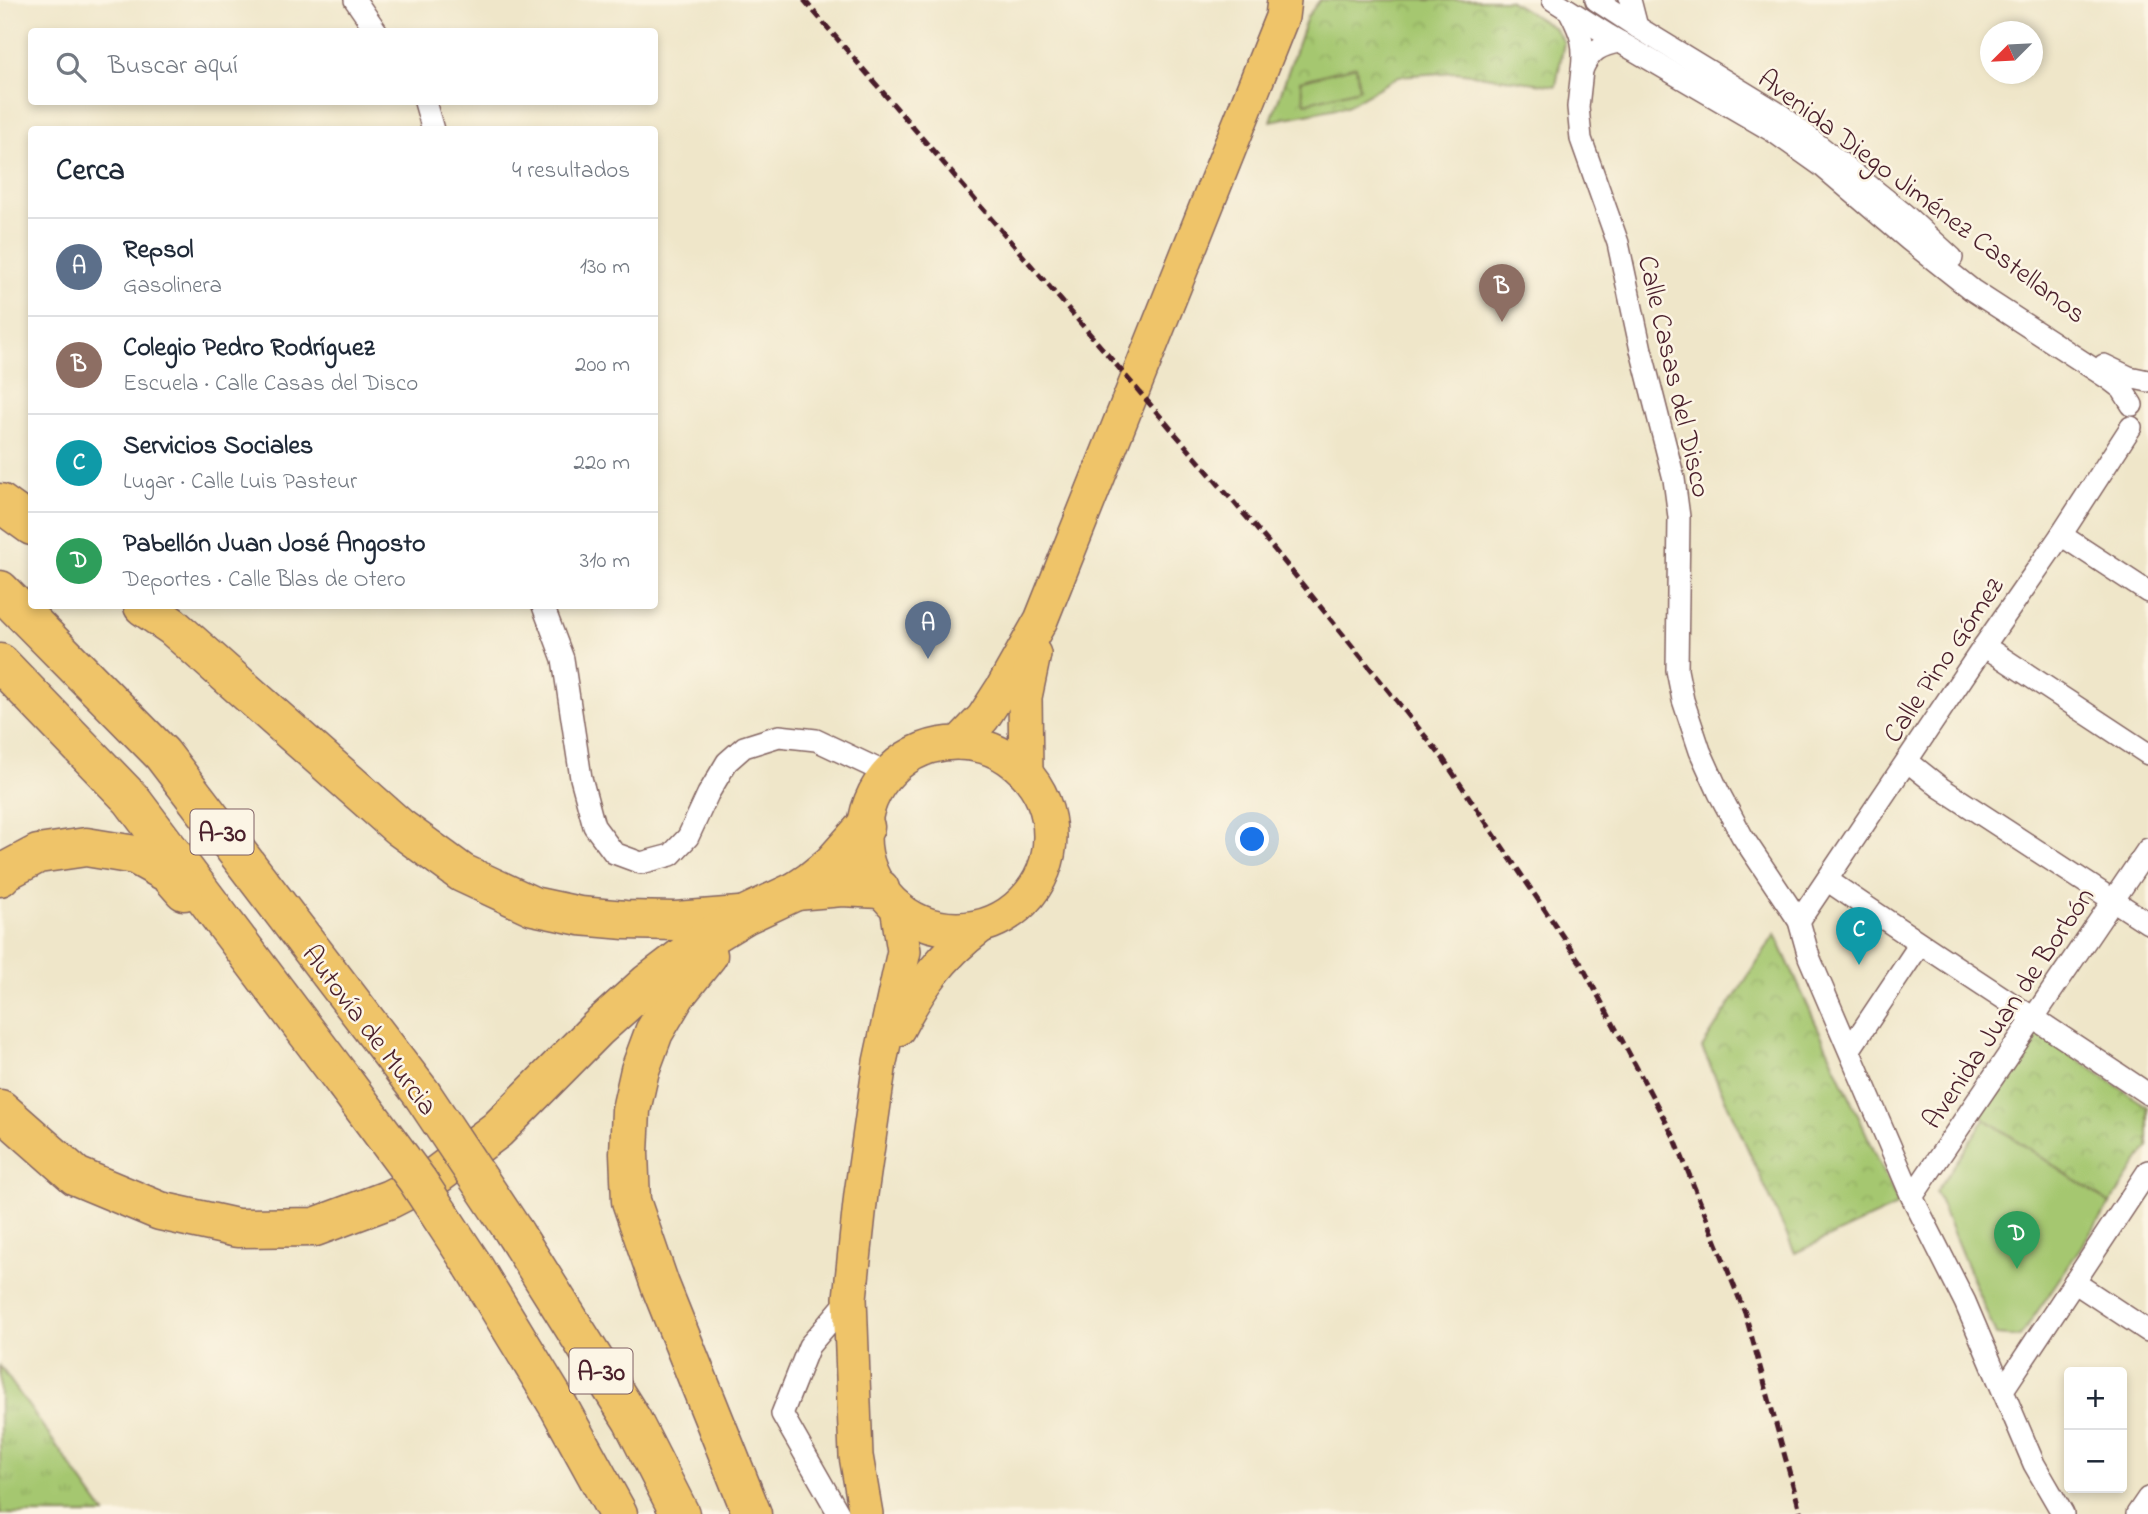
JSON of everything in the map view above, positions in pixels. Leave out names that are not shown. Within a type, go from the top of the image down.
[{"type":"highway","points":[[0,503],[28,523]]},
{"type":"highway","name":"Autovía de Murcia","points":[[0,590],[162,754],[422,1094],[514,1232],[632,1420],[680,1514]]},
{"type":"highway","points":[[148,609],[172,626],[399,827],[462,873],[533,906],[580,916],[676,921],[745,915]]},
{"type":"highway","name":"Autovía de Murcia","points":[[0,663],[131,799],[417,1180],[559,1407],[618,1514]]},
{"type":"highway","points":[[2,1109],[76,1176],[160,1211],[237,1228],[315,1227],[390,1199],[437,1175],[497,1130],[597,1029],[648,983],[707,938],[745,915],[796,891],[832,864],[864,827]]},
{"type":"highway","points":[[0,877],[38,854],[86,847],[135,855],[169,874],[345,1083]]},
{"type":"highway","points":[[796,891],[842,887],[889,898]]},
{"type":"highway","points":[[745,915],[696,968],[654,1031],[640,1070],[631,1110],[629,1153],[631,1201],[660,1285],[752,1514]]},
{"type":"main road","points":[[959,743],[983,718],[1041,620],[1287,6]]},
{"type":"main road","points":[[1026,773],[1025,697],[1041,620]]},
{"type":"main road","points":[[866,1514],[856,1456],[850,1298],[861,1194],[880,1062],[904,951],[889,898],[870,869],[864,827],[872,798],[888,774],[908,757],[933,746],[959,743],[984,747],[1006,757],[1026,773],[1041,796],[1049,822],[1050,850],[1042,876],[1027,899],[1005,916],[980,927],[956,944],[912,1000],[880,1062]]},
{"type":"main road","points":[[889,898],[922,922],[950,929],[980,927]]},
{"type":"street","points":[[355,0],[374,28]]},
{"type":"street","name":"Avenida Diego Jiménez Castellanos","points":[[1596,0],[1781,115],[1904,214],[1958,264],[2010,304],[2115,372],[2148,382],[2136,395],[2132,405]]},
{"type":"street","points":[[1630,0],[1637,27]]},
{"type":"street","name":"Avenida Diego Jiménez Castellanos","points":[[1561,5],[1707,92],[1822,166],[1972,290],[2109,379],[2122,389],[2132,405]]},
{"type":"street","name":"Calle Casas del Disco","points":[[1561,5],[1583,37],[1578,107],[1581,139],[1618,243],[1641,350],[1674,479],[1679,517],[1676,670],[1700,751],[1742,836],[1799,921],[1809,957],[1912,1197],[1965,1302],[2034,1464],[2063,1514]]},
{"type":"street","points":[[1582,70],[1588,57],[1596,49],[1605,44],[1620,42]]},
{"type":"street","points":[[426,105],[432,126]]},
{"type":"street","points":[[2132,405],[2129,418],[2139,431]]},
{"type":"street","name":"Calle Pino Gómez","points":[[1799,921],[2061,535],[2139,431]]},
{"type":"street","points":[[2061,535],[2148,592]]},
{"type":"street","points":[[544,609],[563,659],[581,778],[594,826],[614,853],[641,863],[671,855],[688,837],[727,762],[744,747],[779,736],[816,740],[888,774]]},
{"type":"street","points":[[1984,646],[2148,754]]},
{"type":"street","points":[[1907,761],[1941,788],[2148,923]]},
{"type":"street","name":"Avenida Juan de Borbón","points":[[1912,1197],[2148,849]]},
{"type":"street","points":[[1827,880],[2148,1094]]},
{"type":"street","points":[[1850,1049],[1920,944]]},
{"type":"street","points":[[2003,1390],[2148,1171]]},
{"type":"street","points":[[2074,1282],[2148,1331]]},
{"type":"street","points":[[839,1514],[782,1414],[809,1346],[850,1298]]},
{"type":"street","points":[[2137,1514],[2148,1498]]},
{"type":"green space","points":[[1320,0],[1509,0],[1554,28],[1564,42],[1556,86],[1456,72],[1399,76],[1347,106],[1271,121],[1307,17]]},
{"type":"green space","points":[[1356,66],[1359,89],[1305,103],[1300,81]]},
{"type":"green space","points":[[1775,934],[1899,1205],[1795,1253],[1702,1048]]},
{"type":"green space","points":[[2036,1031],[2148,1107],[2148,1147],[2110,1204],[1980,1115]]},
{"type":"green space","points":[[1985,1119],[2110,1204],[2020,1337],[1996,1335],[1936,1192]]},
{"type":"green space","points":[[0,1366],[105,1514],[0,1514]]},
{"type":"railway","points":[[804,0],[1273,548],[1442,757],[1580,962],[1674,1137],[1745,1313],[1801,1514]]},
{"type":"place","name":"Colegio Pedro Rodríguez","points":[[1502,322]]},
{"type":"place","name":"Repsol","points":[[928,659]]},
{"type":"place","name":"Servicios Sociales","points":[[1859,965]]},
{"type":"place","name":"Pabellón Juan José Angosto","points":[[2017,1269]]}]
